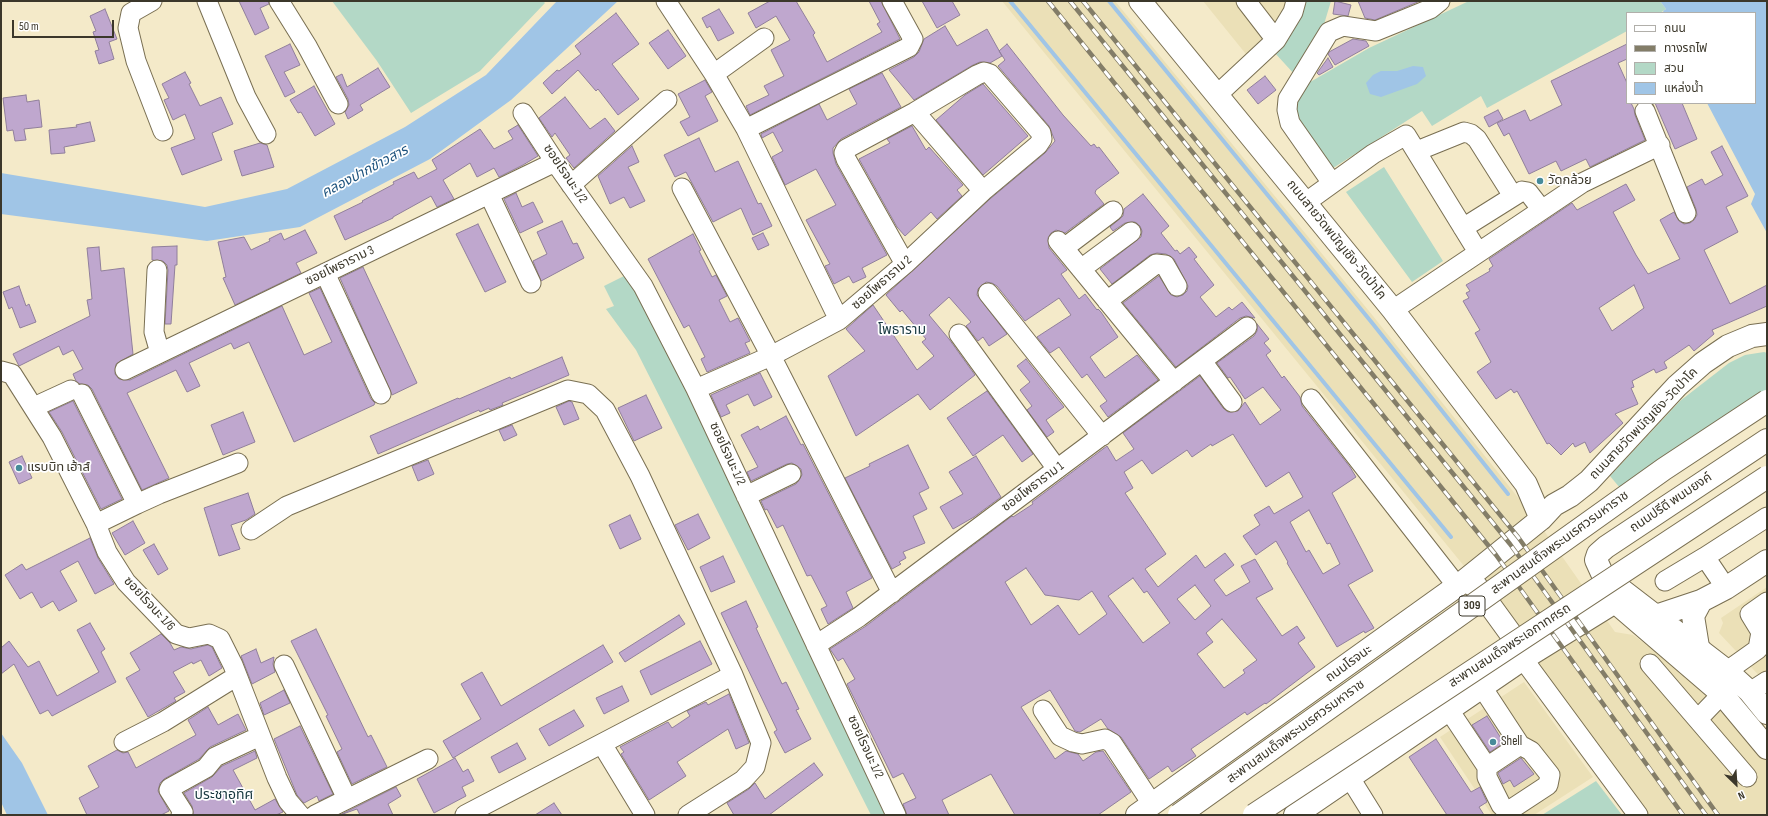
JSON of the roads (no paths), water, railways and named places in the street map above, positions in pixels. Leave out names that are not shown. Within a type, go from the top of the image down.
[{"type":"main road","name":"ถนนสายวัดพนัญเชิง-วัดป่าโค","points":[[1140,1],[1393,310],[1526,484],[1543,494],[1547,512],[1589,481],[1677,386],[1703,364],[1728,346],[1752,336],[1767,334]]},
{"type":"main road","name":"สะพานสมเด็จพระนเรศวรมหาราช","points":[[1179,815],[1664,469],[1767,401]]},
{"type":"main road","name":"ถนนปรีดี พนมยงค์","points":[[1604,577],[1596,560],[1598,554],[1602,550],[1767,440]]},
{"type":"main road","name":"สะพานสมเด็จพระเอกาทศรถ","points":[[1254,815],[1767,477]]},
{"type":"main road","name":"ถนนโรจนะ","points":[[1145,810],[1461,584],[1547,512]]},
{"type":"main road","points":[[1656,616],[1701,601],[1726,588],[1767,561]]},
{"type":"main road","points":[[1604,577],[1615,602],[1722,694],[1767,748]]},
{"type":"main road","points":[[1604,577],[1727,671],[1758,686],[1767,713]]},
{"type":"main road","points":[[1461,584],[1476,586],[1521,648],[1523,659]]},
{"type":"main road","points":[[1701,601],[1693,616],[1698,647],[1703,653]]},
{"type":"main road","points":[[1295,815],[1523,659],[1615,602]]},
{"type":"street","points":[[152,1],[131,13],[128,28],[136,61],[163,131]]},
{"type":"street","points":[[207,1],[240,85],[266,134]]},
{"type":"street","points":[[279,1],[307,46],[338,104]]},
{"type":"street","points":[[666,1],[714,74],[746,129],[839,320]]},
{"type":"street","points":[[746,129],[909,47],[913,39],[892,1]]},
{"type":"street","points":[[1246,1],[1276,40]]},
{"type":"street","points":[[1217,95],[1276,40],[1293,12],[1296,1]]},
{"type":"street","points":[[1332,183],[1290,123],[1287,110],[1288,99],[1329,32],[1342,26],[1376,31],[1430,9],[1440,1]]},
{"type":"street","points":[[714,74],[764,38]]},
{"type":"street","name":"ซอยโพธาราม 2","points":[[696,389],[771,356],[839,320],[905,264],[983,191],[1038,145],[1042,139],[1041,133],[990,74],[984,72],[914,112]]},
{"type":"street","points":[[571,184],[667,100]]},
{"type":"street","points":[[1645,111],[1660,145],[1686,213]]},
{"type":"street","points":[[905,264],[844,153],[846,149],[914,112],[983,191]]},
{"type":"street","name":"ซอยโรจนะ 1/2","points":[[523,113],[555,162],[643,286],[696,389],[896,815]]},
{"type":"street","points":[[1417,151],[1464,132],[1471,134],[1477,139],[1513,196]]},
{"type":"street","points":[[1305,203],[1373,154],[1406,135],[1478,252]]},
{"type":"street","points":[[1393,310],[1582,183],[1660,145]]},
{"type":"street","name":"ซอยโพธาราม 3","points":[[125,370],[555,162]]},
{"type":"street","points":[[682,188],[771,356],[892,593]]},
{"type":"street","points":[[1463,228],[1522,191],[1528,192],[1542,210]]},
{"type":"street","points":[[489,194],[531,283]]},
{"type":"street","points":[[1114,211],[1061,244],[1174,382]]},
{"type":"street","points":[[1081,269],[1130,232]]},
{"type":"street","points":[[1108,301],[1156,264],[1165,265],[1177,286]]},
{"type":"street","points":[[157,270],[154,332],[160,353]]},
{"type":"street","points":[[325,273],[381,394]]},
{"type":"street","points":[[988,293],[1102,436]]},
{"type":"street","name":"ซอยโพธาราม 1","points":[[816,644],[859,617],[892,593],[1247,327]]},
{"type":"street","points":[[959,334],[1057,469]]},
{"type":"street","points":[[1202,361],[1232,402]]},
{"type":"street","name":"ซอยโรจนะ 1/6","points":[[1,371],[12,374],[52,437],[96,524],[107,552],[126,582],[176,634],[189,638],[209,634],[220,639],[237,676],[260,736],[288,801],[300,815]]},
{"type":"street","points":[[251,530],[287,506],[568,390],[588,394],[605,410],[622,443],[733,676],[761,743],[755,767],[743,780],[711,808],[688,815]]},
{"type":"street","points":[[34,408],[77,392],[137,504]]},
{"type":"street","points":[[1311,399],[1461,584]]},
{"type":"street","points":[[96,524],[159,494],[238,463]]},
{"type":"street","points":[[746,496],[791,474]]},
{"type":"street","points":[[1665,582],[1767,517]]},
{"type":"street","points":[[1705,557],[1726,588]]},
{"type":"street","points":[[1727,671],[1763,641],[1750,614],[1767,602]]},
{"type":"street","points":[[1523,659],[1638,815]]},
{"type":"street","points":[[1650,664],[1748,777]]},
{"type":"street","points":[[284,665],[347,799]]},
{"type":"street","points":[[124,742],[163,722],[237,676]]},
{"type":"street","points":[[465,815],[733,676]]},
{"type":"street","points":[[1449,710],[1487,767],[1487,776],[1501,805],[1506,810],[1510,810],[1548,785],[1550,775],[1531,751],[1520,746],[1482,687]]},
{"type":"street","points":[[1698,719],[1722,694]]},
{"type":"street","points":[[1043,710],[1060,736],[1082,744],[1105,739],[1112,743],[1145,810]]},
{"type":"street","points":[[181,815],[183,812],[169,790],[206,768],[215,758],[260,736]]},
{"type":"street","points":[[602,744],[645,815]]},
{"type":"street","points":[[1487,767],[1520,746]]},
{"type":"street","points":[[315,815],[428,759]]},
{"type":"street","points":[[1350,778],[1373,815]]},
{"type":"water","name":"คลองปากข้าวสาร","points":[[557,1],[618,1],[511,100],[430,159],[300,227],[207,241],[1,214],[1,173],[205,207],[287,189],[405,127],[486,75]]},
{"type":"water","points":[[1660,1],[1767,1],[1767,233],[1751,204],[1755,194],[1708,104],[1756,104],[1756,12],[1664,12],[1666,9]]},
{"type":"water","points":[[1413,66],[1423,67],[1426,76],[1417,84],[1381,97],[1370,94],[1366,83],[1373,75],[1381,71],[1397,71]]},
{"type":"water","points":[[1,733],[22,763],[48,815],[7,815],[1,802]]},
{"type":"waterway","points":[[1010,1],[1451,537]]},
{"type":"waterway","points":[[1109,1],[1373,324],[1508,494]]},
{"type":"railway","points":[[1048,1],[1496,555],[1683,815]]},
{"type":"railway","points":[[1070,1],[1510,544],[1706,815]]},
{"type":"railway","points":[[1083,1],[1518,537],[1718,815]]},
{"type":"place","name":"วัดกล้วย","points":[[1540,181]]},
{"type":"place","name":"แรบบิท เฮ้าส์","points":[[19,468]]},
{"type":"place","name":"Shell","points":[[1493,742]]},
{"type":"district","name":"โพธาราม","points":[[902,330]]},
{"type":"district","name":"ประชาอุทิศ","points":[[224,795]]}]
